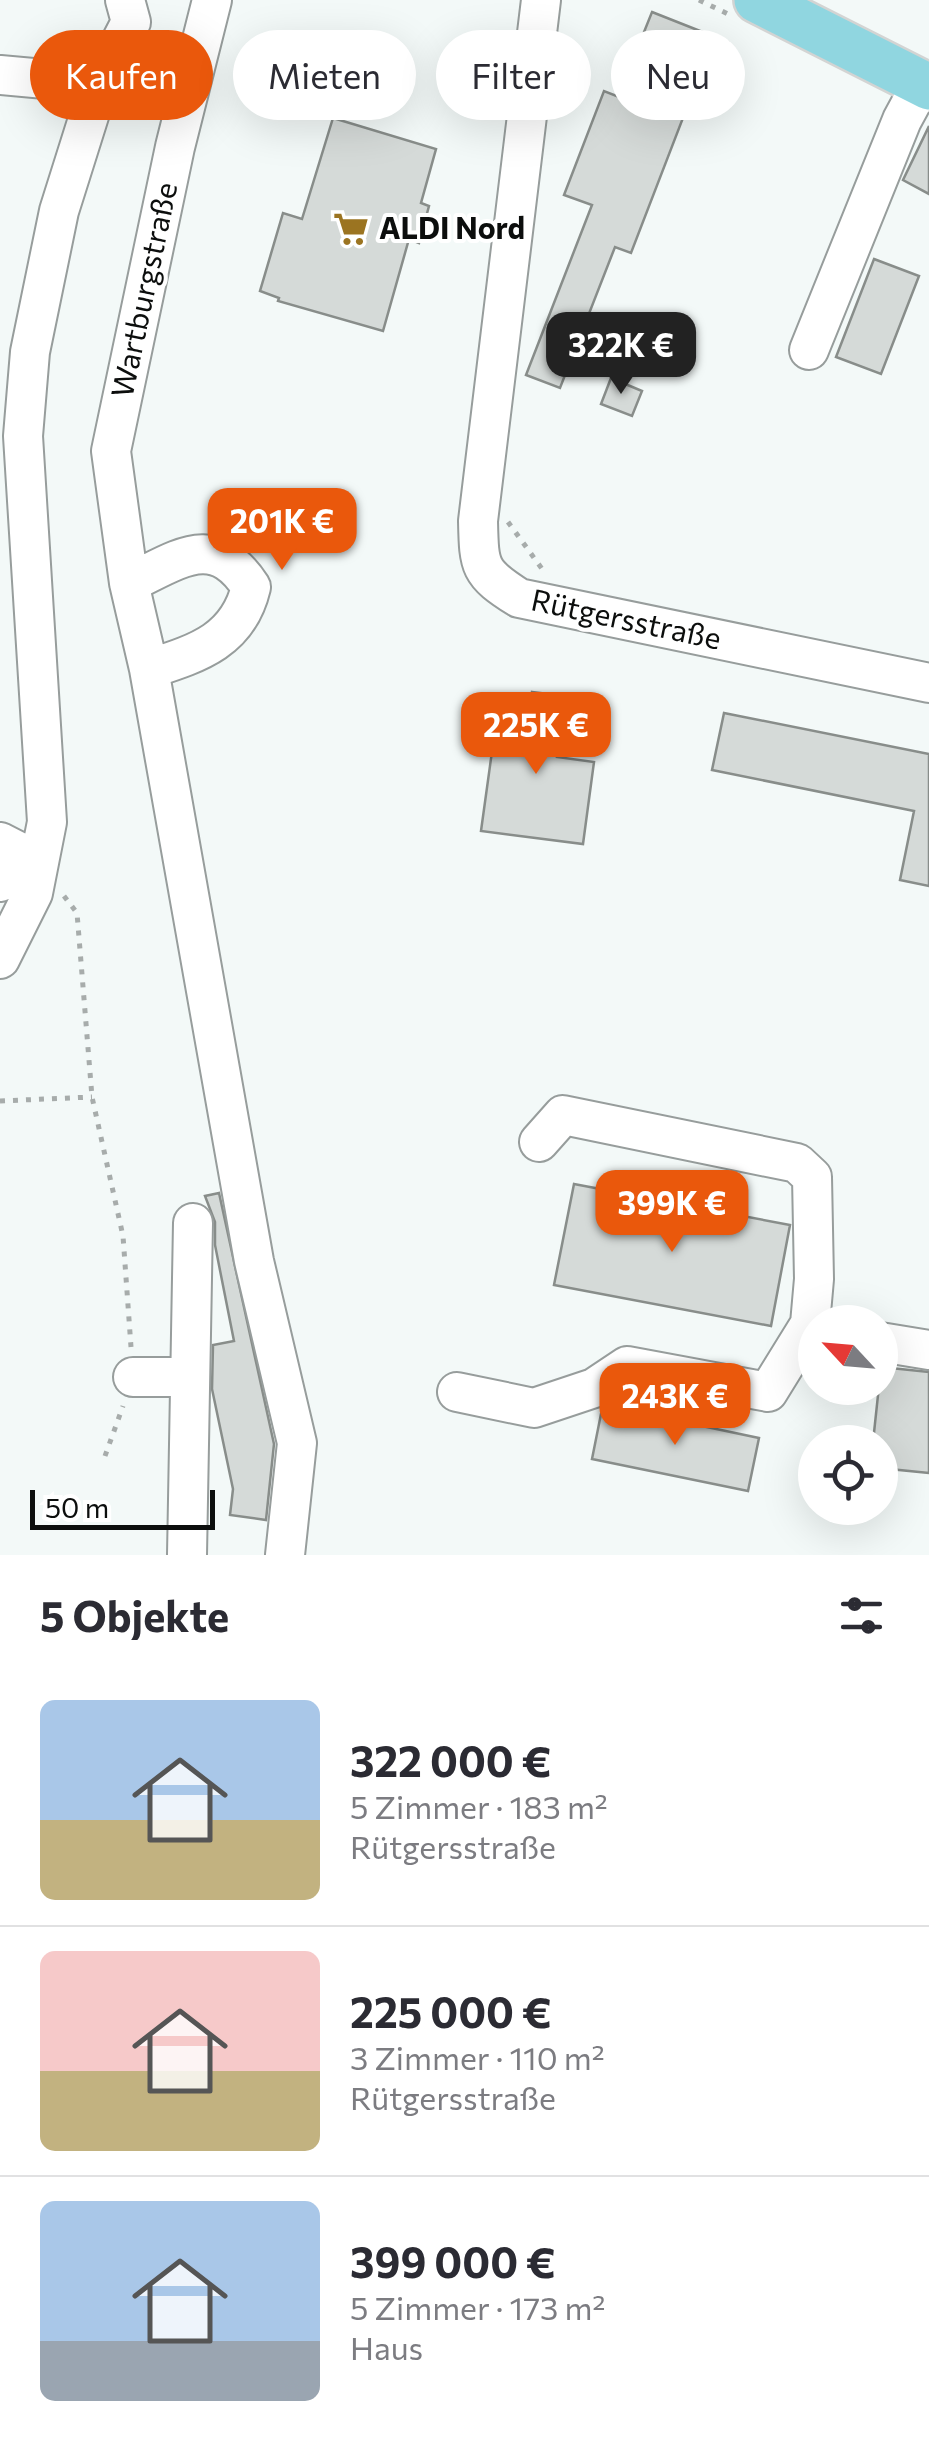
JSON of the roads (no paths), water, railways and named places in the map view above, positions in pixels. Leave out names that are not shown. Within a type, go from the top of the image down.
[{"type":"main road","points":[[758,0],[926,85]]},
{"type":"street","points":[[125,0],[131,22],[127,30]]},
{"type":"street","name":"Wartburgstraße","points":[[212,0],[175,147],[112,450],[130,584],[149,670],[254,1261],[297,1444],[284,1555]]},
{"type":"street","name":"Rütgersstraße","points":[[541,0],[478,521],[479,564],[492,580],[520,598],[929,683]]},
{"type":"street","points":[[0,74],[30,77]]},
{"type":"street","points":[[809,350],[902,120],[926,85]]},
{"type":"street","points":[[0,959],[32,893],[47,822],[24,436],[30,352],[58,211],[87,120]]},
{"type":"street","points":[[130,584],[192,554],[212,553],[237,565],[251,587],[244,616],[218,640],[149,670]]},
{"type":"street","points":[[0,842],[39,862]]},
{"type":"street","points":[[0,882],[39,862]]},
{"type":"street","points":[[539,1142],[563,1116],[797,1163],[812,1177],[813,1305]]},
{"type":"street","points":[[187,1555],[193,1223]]},
{"type":"street","points":[[898,1345],[929,1350]]},
{"type":"street","points":[[457,1392],[534,1408],[594,1388],[627,1366],[768,1392],[798,1346]]},
{"type":"street","points":[[133,1377],[188,1377]]},
{"type":"place","name":"ALDI Nord","points":[[351,229]]}]
